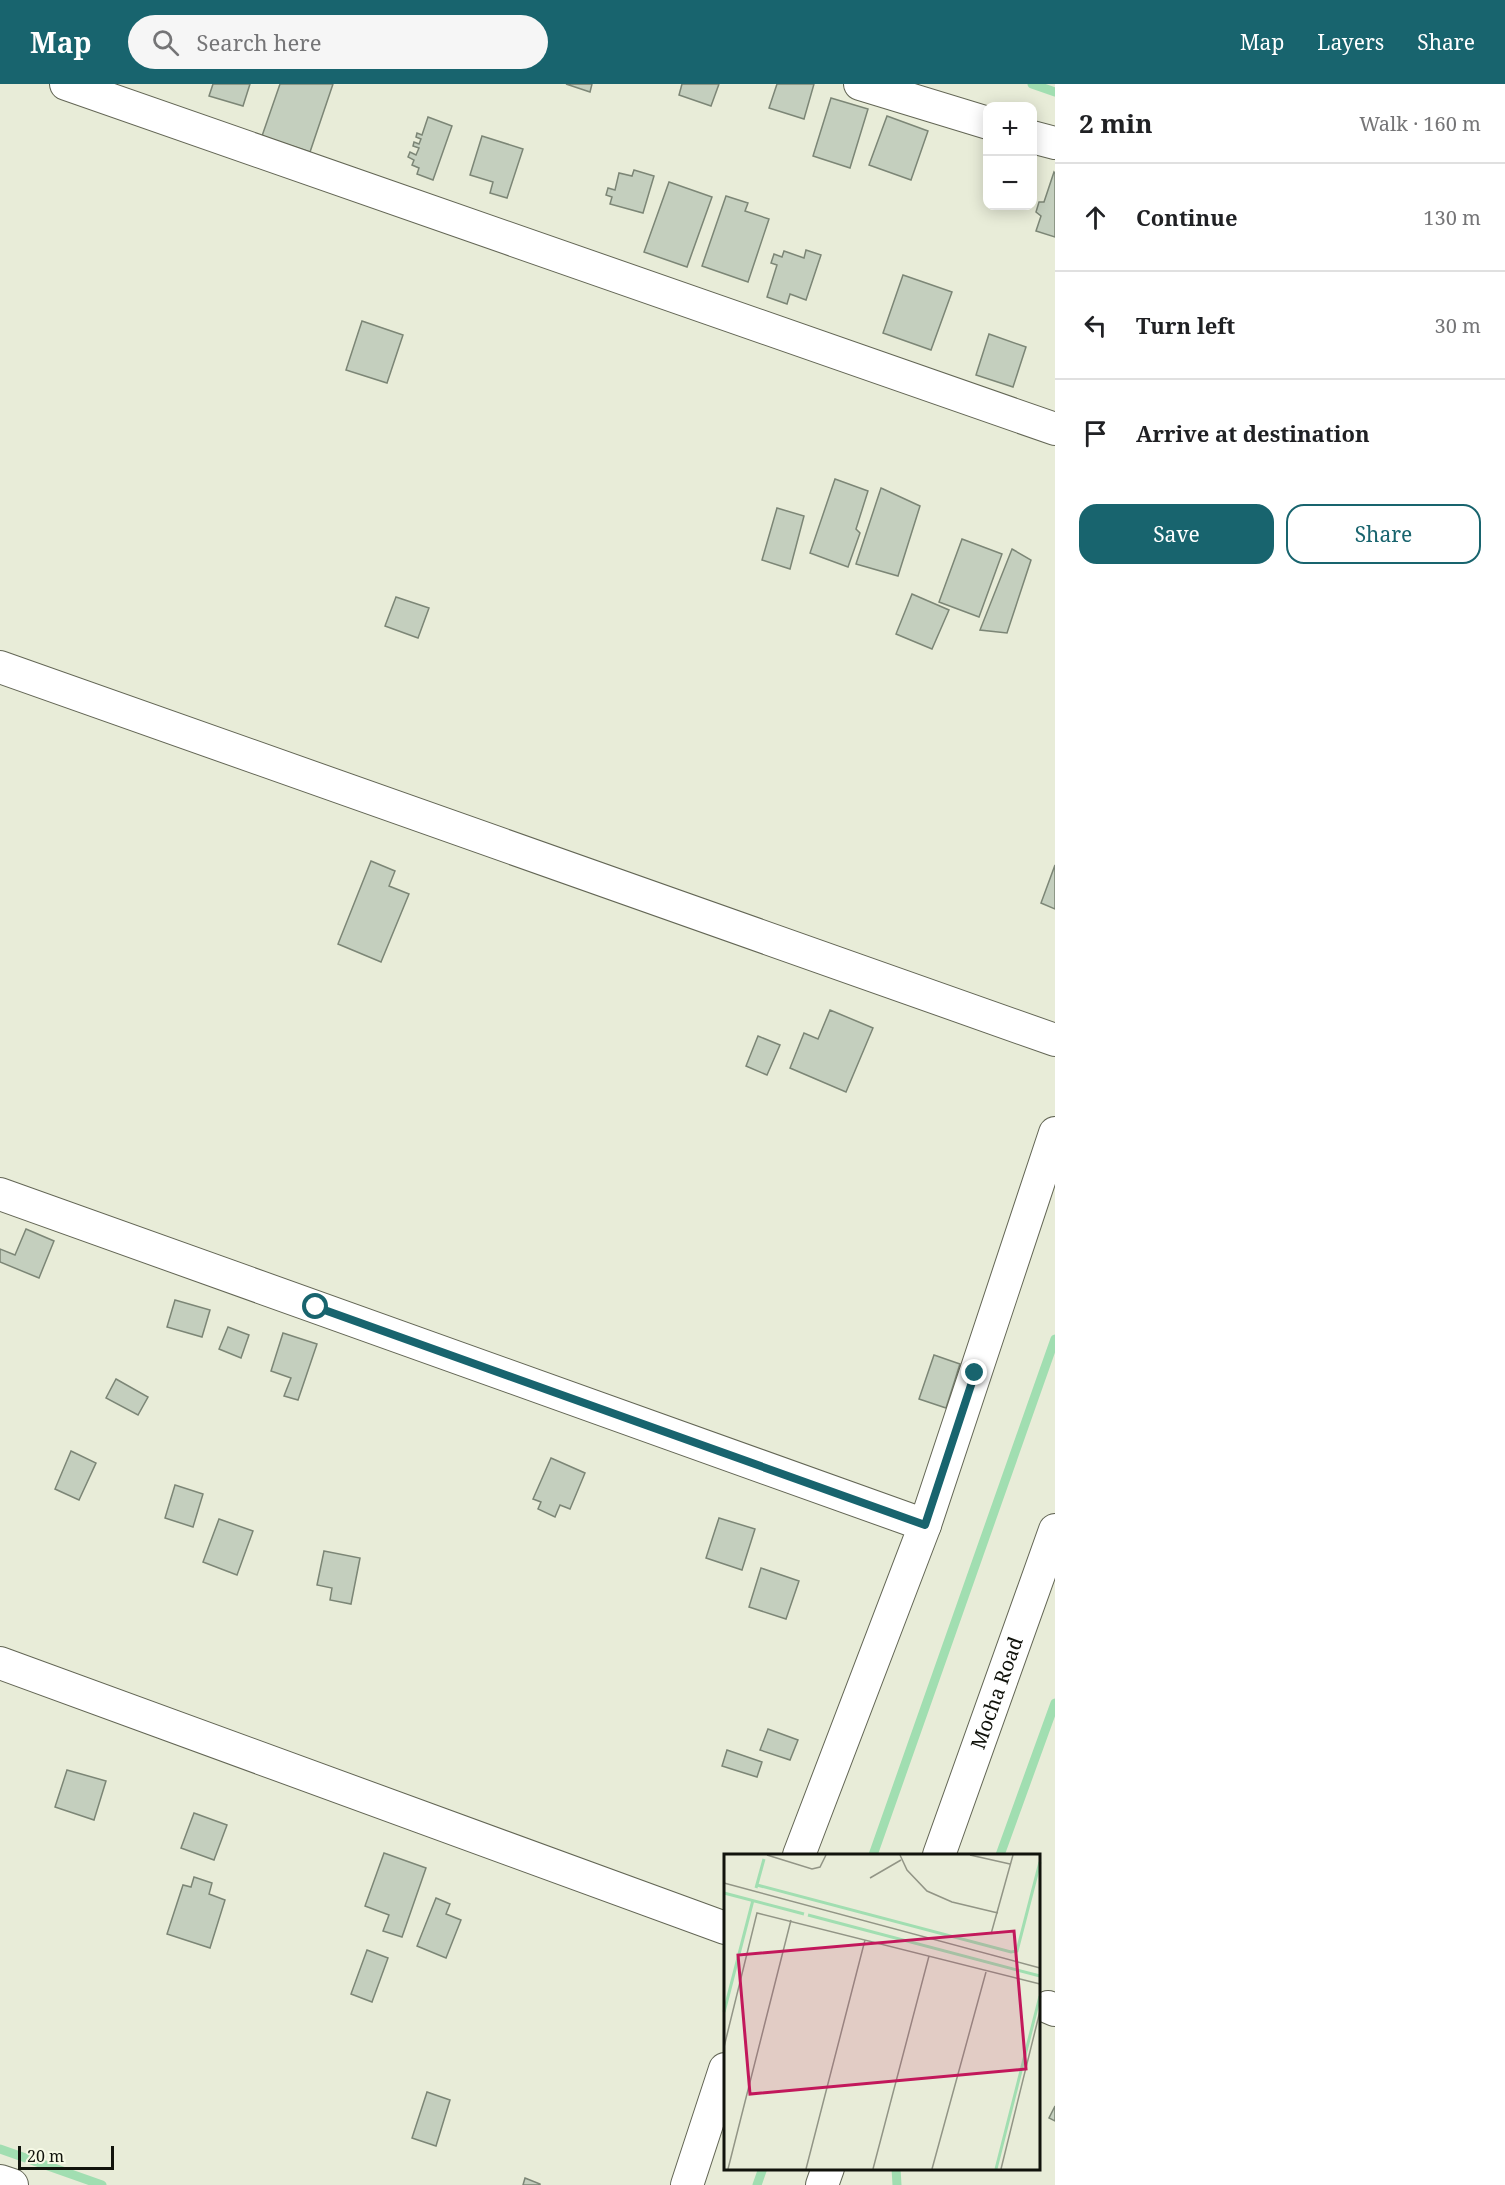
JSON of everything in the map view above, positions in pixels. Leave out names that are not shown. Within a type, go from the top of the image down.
[{"type":"street","points":[[66,84],[1055,429]]},
{"type":"street","points":[[860,84],[983,122]]},
{"type":"street","points":[[1037,138],[1055,143]]},
{"type":"street","points":[[0,667],[1055,1040]]},
{"type":"street","points":[[799,1854],[925,1525],[1055,1133]]},
{"type":"street","points":[[0,1194],[925,1525]]},
{"type":"street","name":"Mocha Road","points":[[939,1854],[1055,1530]]},
{"type":"street","points":[[0,1663],[724,1928]]},
{"type":"street","points":[[687,2185],[724,2072]]},
{"type":"street","points":[[822,2185],[828,2170]]},
{"type":"street","points":[[0,2181],[12,2185]]},
{"type":"building","points":[[213,84],[250,84],[243,106],[209,96]]},
{"type":"building","points":[[280,84],[333,84],[310,152],[262,136]]},
{"type":"building","points":[[566,84],[592,84],[590,92]]},
{"type":"building","points":[[682,84],[719,84],[711,106],[679,95]]},
{"type":"building","points":[[777,84],[814,84],[804,119],[769,108]]},
{"type":"building","points":[[831,98],[868,109],[850,168],[813,156]]},
{"type":"building","points":[[887,116],[928,131],[911,180],[869,165]]},
{"type":"building","points":[[428,117],[452,126],[433,180],[417,174],[419,168],[412,165],[414,160],[408,157],[410,152],[416,155],[419,148],[413,146],[414,142],[419,144],[421,139],[416,137],[417,133],[422,135]]},
{"type":"building","points":[[482,136],[523,149],[507,198],[490,193],[493,182],[470,175]]},
{"type":"building","points":[[634,170],[654,176],[643,213],[610,204],[612,197],[606,195],[608,188],[615,190],[619,173],[632,176]]},
{"type":"building","points":[[1054,172],[1055,237],[1036,231],[1041,216],[1036,212],[1039,202],[1044,202]]},
{"type":"building","points":[[669,182],[712,197],[687,267],[644,252]]},
{"type":"building","points":[[726,196],[748,203],[745,211],[769,219],[748,282],[702,266]]},
{"type":"building","points":[[806,250],[821,255],[806,300],[790,294],[787,304],[767,297],[777,265],[771,263],[774,254],[782,257],[784,251],[804,258]]},
{"type":"building","points":[[903,275],[952,292],[931,350],[883,333]]},
{"type":"building","points":[[362,321],[403,335],[387,383],[346,370]]},
{"type":"building","points":[[989,334],[1026,347],[1013,387],[976,375]]},
{"type":"building","points":[[835,479],[868,491],[856,529],[860,533],[848,567],[810,553]]},
{"type":"building","points":[[881,488],[920,506],[898,576],[856,564]]},
{"type":"building","points":[[777,508],[804,516],[790,569],[762,560]]},
{"type":"building","points":[[962,539],[1002,554],[979,617],[939,602]]},
{"type":"building","points":[[1012,549],[1031,560],[1007,633],[980,630]]},
{"type":"building","points":[[912,594],[949,610],[932,649],[896,634]]},
{"type":"building","points":[[396,597],[429,608],[418,638],[385,626]]},
{"type":"building","points":[[371,861],[395,871],[389,886],[409,894],[381,962],[338,944]]},
{"type":"building","points":[[1055,865],[1055,909],[1041,903]]},
{"type":"building","points":[[830,1010],[873,1028],[846,1092],[790,1068],[804,1033],[818,1039]]},
{"type":"building","points":[[758,1036],[780,1045],[767,1075],[746,1066]]},
{"type":"building","points":[[26,1229],[54,1241],[39,1278],[0,1262],[0,1249],[15,1255]]},
{"type":"building","points":[[175,1300],[210,1310],[202,1337],[167,1327]]},
{"type":"building","points":[[228,1327],[249,1335],[241,1358],[219,1349]]},
{"type":"building","points":[[283,1333],[317,1344],[298,1400],[284,1396],[291,1378],[271,1371]]},
{"type":"building","points":[[934,1355],[960,1364],[946,1408],[919,1399]]},
{"type":"building","points":[[116,1379],[148,1397],[138,1415],[106,1398]]},
{"type":"building","points":[[71,1451],[96,1463],[79,1500],[55,1489]]},
{"type":"building","points":[[551,1458],[585,1473],[570,1509],[560,1505],[555,1517],[538,1509],[541,1502],[533,1499]]},
{"type":"building","points":[[175,1485],[203,1494],[193,1527],[165,1518]]},
{"type":"building","points":[[719,1518],[755,1529],[742,1570],[706,1558]]},
{"type":"building","points":[[219,1519],[253,1531],[237,1575],[203,1562]]},
{"type":"building","points":[[324,1551],[360,1558],[351,1604],[330,1600],[332,1588],[317,1585]]},
{"type":"building","points":[[761,1568],[799,1581],[786,1619],[749,1607]]},
{"type":"building","points":[[768,1729],[798,1740],[790,1760],[760,1750]]},
{"type":"building","points":[[727,1750],[762,1762],[757,1777],[722,1766]]},
{"type":"building","points":[[67,1770],[106,1781],[94,1820],[55,1807]]},
{"type":"building","points":[[194,1813],[227,1825],[214,1860],[181,1848]]},
{"type":"building","points":[[384,1853],[426,1868],[402,1937],[383,1931],[389,1915],[365,1906]]},
{"type":"building","points":[[194,1877],[212,1883],[209,1894],[225,1900],[210,1948],[167,1934],[183,1885],[191,1887]]},
{"type":"building","points":[[436,1898],[450,1904],[446,1914],[461,1920],[446,1958],[417,1946]]},
{"type":"building","points":[[367,1950],[388,1958],[372,2002],[351,1994]]},
{"type":"building","points":[[427,2092],[450,2100],[436,2146],[412,2138]]},
{"type":"building","points":[[1055,2106],[1055,2121],[1049,2118]]},
{"type":"building","points":[[525,2178],[540,2184],[540,2185],[523,2185]]},
{"type":"waterway","points":[[1032,84],[1055,92]]},
{"type":"waterway","points":[[873,1854],[1055,1339]]},
{"type":"waterway","points":[[1000,1854],[1055,1703]]},
{"type":"waterway","points":[[0,2149],[102,2185]]},
{"type":"waterway","points":[[757,2185],[762,2170]]},
{"type":"waterway","points":[[896,2170],[897,2185]]},
{"type":"route","points":[[316,1307],[925,1525],[975,1373]]}]
